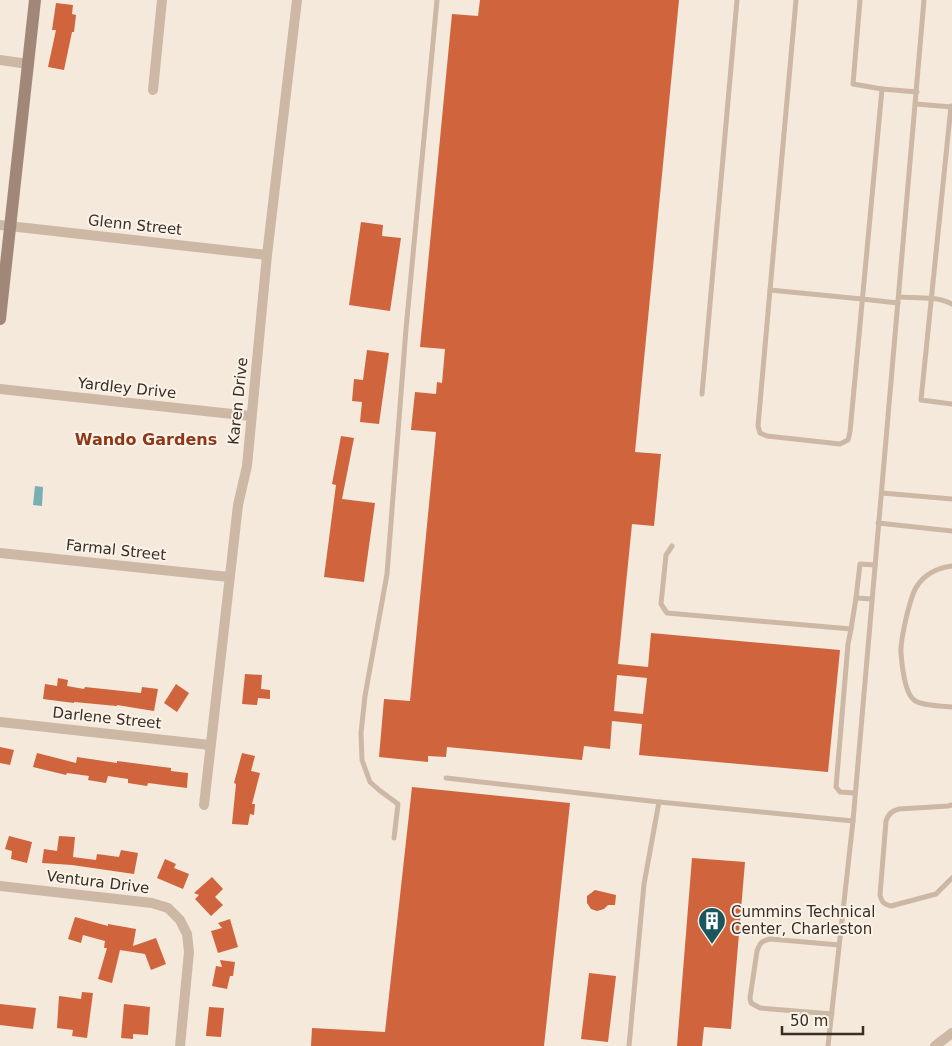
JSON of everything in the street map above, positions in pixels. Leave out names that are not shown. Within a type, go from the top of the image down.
[{"type":"street","points":[[0,318],[5,226],[35,0]]},
{"type":"street","points":[[153,90],[162,0]]},
{"type":"street","name":"Karen Drive","points":[[204,805],[238,504],[247,466],[267,255],[297,0]]},
{"type":"street","points":[[0,60],[28,64]]},
{"type":"street","name":"Glenn Street","points":[[5,226],[267,255]]},
{"type":"street","name":"Yardley Drive","points":[[0,389],[251,416]]},
{"type":"street","name":"Farmal Street","points":[[0,553],[229,576]]},
{"type":"street","name":"Darlene Street","points":[[0,722],[210,745]]},
{"type":"street","name":"Ventura Drive","points":[[0,886],[152,903],[168,908],[180,920],[187,934],[189,952],[180,1046]]},
{"type":"street","points":[[935,1046],[952,1033]]},
{"type":"lane","points":[[394,838],[398,804],[370,782],[362,760],[361,733],[365,696],[387,574],[406,329],[437,0]]},
{"type":"lane","points":[[702,394],[737,0]]},
{"type":"lane","points":[[796,0],[758,426],[760,432],[768,436],[840,444],[848,440],[882,89]]},
{"type":"lane","points":[[860,0],[852,84],[917,92]]},
{"type":"lane","points":[[828,1046],[853,821],[924,0]]},
{"type":"lane","points":[[916,104],[951,107],[921,400],[952,404]]},
{"type":"lane","points":[[770,290],[862,299],[931,299],[947,301],[952,304]]},
{"type":"lane","points":[[882,493],[952,499]]},
{"type":"lane","points":[[878,523],[952,531]]},
{"type":"lane","points":[[672,546],[666,554],[661,604],[667,613],[852,629]]},
{"type":"lane","points":[[855,793],[840,792],[836,787],[848,644],[852,629],[860,564],[875,565]]},
{"type":"lane","points":[[952,566],[933,571],[917,586],[911,596],[901,652],[907,691],[914,700],[919,703],[952,707]]},
{"type":"lane","points":[[856,598],[872,599]]},
{"type":"lane","points":[[446,778],[853,821]]},
{"type":"lane","points":[[629,1046],[644,884],[659,802]]},
{"type":"lane","points":[[952,805],[899,809],[893,810],[888,815],[880,895],[881,902],[891,906],[936,894],[952,878]]},
{"type":"lane","points":[[832,1014],[760,1008],[751,1003],[750,998],[757,950],[762,940],[770,939],[839,946]]},
{"type":"water","points":[[35,486],[43,487],[42,506],[33,505]]},
{"type":"building","points":[[480,0],[679,0],[635,452],[661,454],[654,526],[632,524],[618,664],[648,667],[651,633],[840,650],[828,772],[639,755],[642,724],[612,721],[610,749],[584,746],[582,760],[447,747],[446,757],[428,756],[428,762],[379,757],[384,699],[410,701],[436,432],[411,430],[415,392],[436,394],[437,382],[442,383],[445,349],[420,347],[452,14],[478,16]],"holes":[[[617,675],[647,678],[643,714],[614,711]]]},
{"type":"building","points":[[56,3],[73,5],[72,14],[76,15],[74,32],[72,32],[64,70],[48,67],[56,30],[52,30]]},
{"type":"building","points":[[361,222],[383,225],[382,236],[401,238],[390,311],[349,305]]},
{"type":"building","points":[[367,350],[389,353],[379,424],[360,422],[362,402],[352,401],[354,379],[363,380]]},
{"type":"building","points":[[341,436],[354,438],[342,499],[375,503],[364,582],[324,577],[336,485],[332,484]]},
{"type":"building","points":[[245,674],[262,675],[261,689],[270,690],[270,699],[258,698],[257,705],[242,704]]},
{"type":"building","points":[[58,678],[68,680],[67,686],[84,689],[85,687],[141,693],[142,687],[158,689],[154,711],[117,705],[43,699],[45,684],[57,686]]},
{"type":"building","points":[[176,684],[189,693],[177,712],[164,703]]},
{"type":"building","points":[[0,747],[14,750],[10,765],[0,763]]},
{"type":"building","points":[[37,753],[76,763],[77,757],[171,768],[171,771],[188,773],[187,788],[148,783],[147,786],[128,783],[128,779],[108,776],[106,783],[88,780],[89,776],[67,773],[66,775],[33,767]]},
{"type":"building","points":[[242,753],[255,756],[251,771],[260,773],[252,804],[255,804],[254,815],[250,814],[248,825],[232,824],[236,784],[234,783]]},
{"type":"building","points":[[412,787],[570,803],[544,1046],[311,1046],[312,1028],[385,1032]]},
{"type":"building","points":[[9,836],[32,842],[27,863],[11,859],[12,851],[5,849]]},
{"type":"building","points":[[59,836],[75,837],[73,857],[96,860],[97,854],[119,857],[121,850],[138,853],[134,874],[72,865],[42,863],[44,849],[57,851]]},
{"type":"building","name":"Cummins Technical Center, Charleston","points":[[692,858],[745,862],[731,1029],[704,1027],[702,1046],[677,1046]]},
{"type":"building","points":[[165,859],[176,864],[174,868],[189,874],[183,889],[157,878]]},
{"type":"building","points":[[212,877],[223,889],[215,897],[223,905],[211,916],[195,899],[199,895],[194,893]]},
{"type":"building","points":[[595,890],[616,895],[615,905],[608,905],[604,909],[597,911],[591,909],[587,903],[587,896]]},
{"type":"building","points":[[75,917],[108,926],[108,924],[136,929],[133,946],[156,938],[166,964],[151,970],[145,954],[120,950],[112,983],[98,979],[107,948],[104,948],[105,941],[83,935],[81,943],[68,939]]},
{"type":"building","points":[[230,919],[238,947],[218,953],[211,931],[222,928],[218,923]]},
{"type":"building","points":[[220,960],[235,962],[233,976],[230,976],[227,989],[212,986],[216,966],[222,967]]},
{"type":"building","points":[[589,973],[616,976],[608,1042],[581,1039]]},
{"type":"building","points":[[82,992],[93,993],[87,1038],[72,1036],[73,1030],[57,1028],[59,996],[81,999]]},
{"type":"building","points":[[0,1004],[36,1008],[33,1029],[0,1025]]},
{"type":"building","points":[[124,1004],[150,1007],[148,1035],[133,1034],[133,1039],[121,1038]]},
{"type":"building","points":[[209,1007],[224,1008],[221,1037],[206,1036]]},
{"type":"place","name":"Cummins Technical Center, Charleston","points":[[712,945]]},
{"type":"district","name":"Wando Gardens","points":[[146,439]]}]
